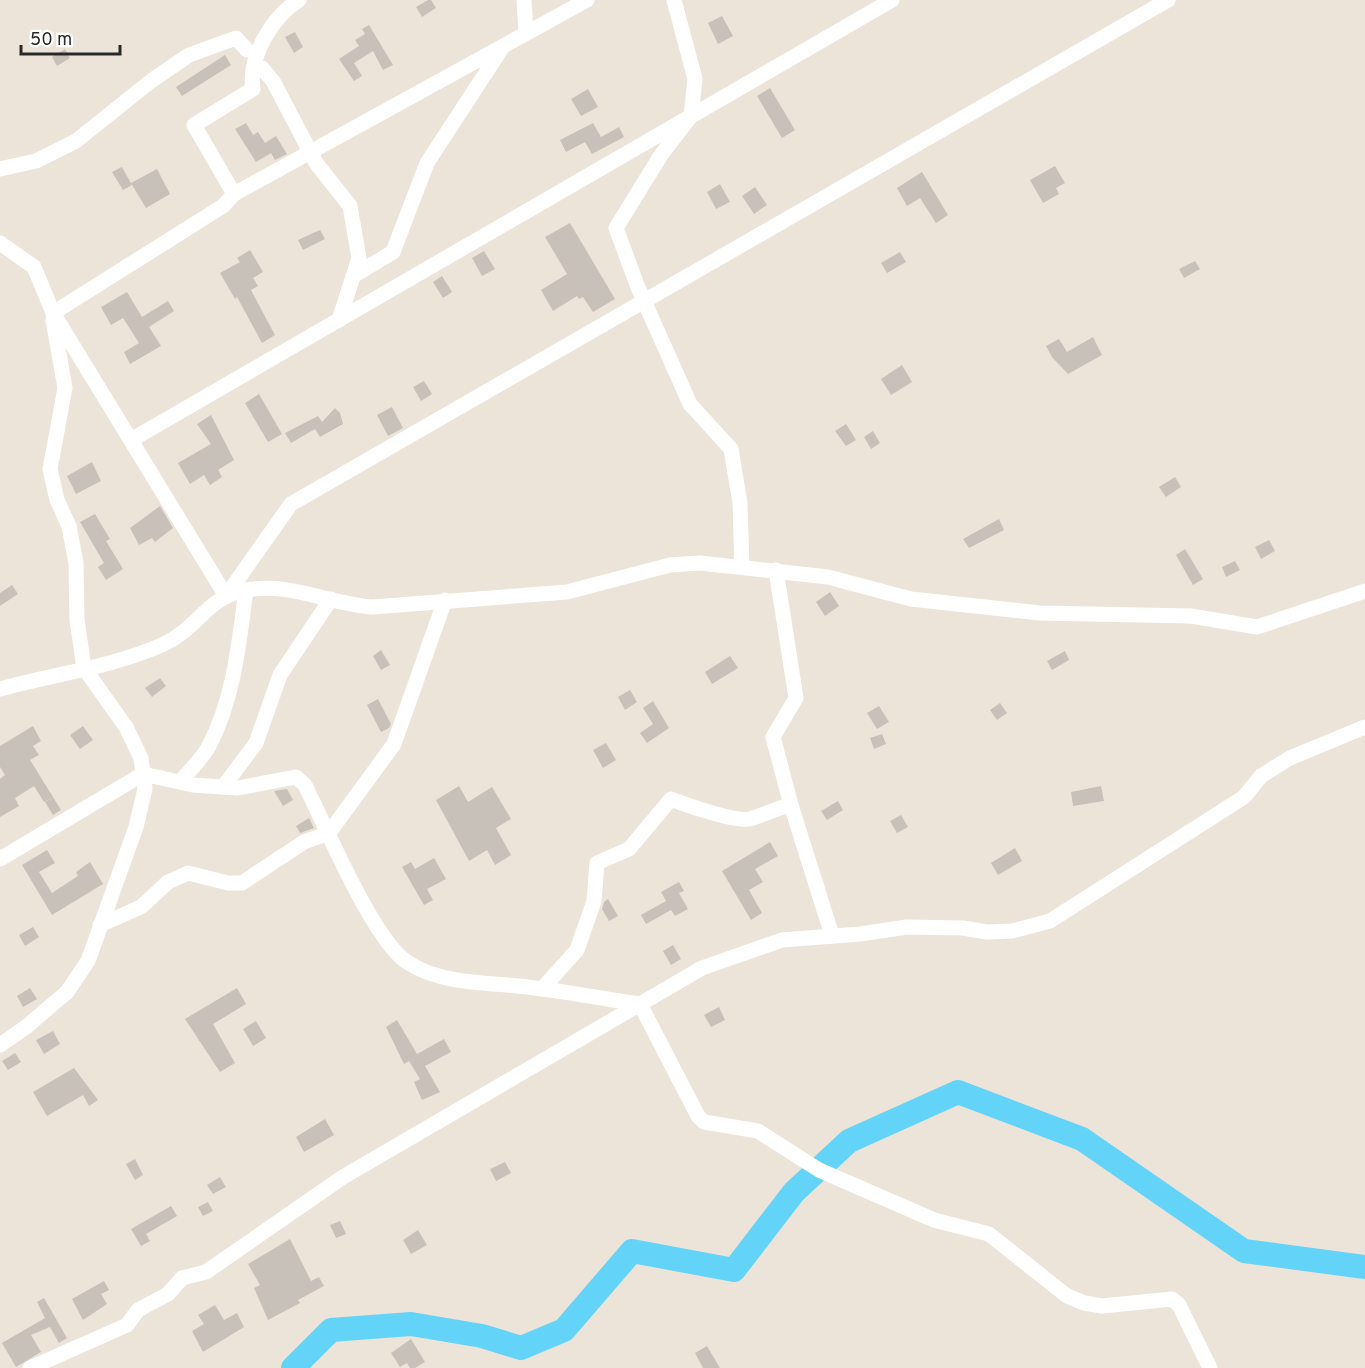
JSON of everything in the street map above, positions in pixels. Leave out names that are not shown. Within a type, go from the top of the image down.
[{"type":"street","points":[[524,0],[526,33]]},
{"type":"street","points":[[53,313],[223,206],[234,194],[587,0]]},
{"type":"street","points":[[674,0],[695,79],[691,116],[661,155],[616,228],[644,300],[690,404],[731,449],[740,503],[742,567]]},
{"type":"street","points":[[131,440],[892,0]]},
{"type":"street","points":[[226,596],[291,504],[1168,0]]},
{"type":"street","points":[[234,194],[194,125],[253,89],[254,62],[259,46],[297,1]]},
{"type":"street","points":[[0,169],[36,161],[76,141],[151,81],[189,56],[236,38],[247,50]]},
{"type":"street","points":[[353,276],[393,252],[427,163],[503,46]]},
{"type":"street","points":[[262,68],[273,81],[310,152],[350,206],[359,258],[339,320]]},
{"type":"street","points":[[0,243],[34,267],[53,313],[226,596]]},
{"type":"street","points":[[0,1045],[26,1027],[67,992],[88,960],[136,827],[145,789],[141,758],[126,727],[84,668],[77,620],[75,563],[69,526],[57,500],[50,469],[65,388],[53,313]]},
{"type":"street","points":[[0,689],[151,650],[176,639],[191,628],[204,610],[226,596],[246,590],[299,590],[373,607],[567,592],[670,565],[700,563],[828,577],[911,599],[1041,613],[1191,616],[1257,627],[1365,591]]},
{"type":"street","points":[[776,570],[796,698],[773,737],[791,806],[830,929],[830,936]]},
{"type":"street","points":[[180,782],[208,749],[223,716],[235,671],[246,590]]},
{"type":"street","points":[[223,787],[256,742],[280,675],[331,599]]},
{"type":"street","points":[[100,925],[141,907],[168,882],[188,873],[216,881],[242,883],[304,842],[329,833],[394,744],[445,600]]},
{"type":"street","points":[[30,1368],[127,1324],[138,1310],[168,1294],[182,1278],[206,1272],[214,1267],[343,1177],[702,968],[738,953],[782,940],[907,927],[963,928],[987,932],[1012,931],[1050,921],[1244,797],[1261,776],[1290,758],[1365,727]]},
{"type":"street","points":[[0,859],[143,774],[180,782],[237,788],[296,777],[305,785],[370,916],[387,942],[406,962],[457,980],[542,989],[640,1004]]},
{"type":"street","points":[[542,989],[577,950],[594,902],[597,863],[629,849],[671,799],[696,809],[747,820],[775,808],[791,806]]},
{"type":"street","points":[[640,1004],[698,1116],[704,1122],[758,1131],[819,1170],[934,1220],[989,1234],[1067,1296],[1084,1304],[1102,1306],[1172,1299],[1179,1305],[1210,1368]]},
{"type":"building","points":[[431,0],[436,8],[422,17],[416,7]]},
{"type":"building","points":[[722,16],[733,36],[718,44],[708,23]]},
{"type":"building","points":[[369,25],[393,65],[383,70],[373,51],[354,63],[362,76],[354,81],[339,59],[359,46],[355,40],[365,34],[362,29]]},
{"type":"building","points":[[295,32],[303,47],[294,53],[285,37]]},
{"type":"building","points":[[65,49],[70,58],[57,66],[52,57]]},
{"type":"building","points":[[225,55],[231,65],[182,96],[176,87]]},
{"type":"building","points":[[770,88],[795,130],[782,138],[757,96]]},
{"type":"building","points":[[588,89],[598,107],[581,116],[571,99]]},
{"type":"building","points":[[246,123],[253,135],[258,132],[265,143],[276,136],[287,154],[275,160],[271,153],[256,162],[235,129]]},
{"type":"building","points":[[593,123],[601,137],[619,127],[624,137],[592,154],[585,142],[566,152],[560,140]]},
{"type":"building","points":[[1055,166],[1065,183],[1056,188],[1059,194],[1043,203],[1030,180]]},
{"type":"building","points":[[122,167],[132,185],[123,190],[112,172]]},
{"type":"building","points":[[157,169],[170,194],[146,208],[131,183]]},
{"type":"building","points":[[922,172],[948,215],[936,223],[920,198],[907,206],[897,188]]},
{"type":"building","points":[[720,184],[730,202],[716,209],[707,192]]},
{"type":"building","points":[[755,187],[767,205],[754,214],[742,196]]},
{"type":"building","points":[[570,223],[615,299],[593,312],[583,297],[579,299],[577,296],[553,311],[541,290],[567,274],[545,237]]},
{"type":"building","points":[[320,230],[325,239],[303,250],[298,240]]},
{"type":"building","points":[[250,250],[263,272],[253,278],[258,286],[251,290],[275,335],[262,343],[237,297],[235,299],[220,273],[240,262],[237,258]]},
{"type":"building","points":[[484,251],[495,269],[482,276],[472,258]]},
{"type":"building","points":[[900,252],[906,262],[887,273],[881,263]]},
{"type":"building","points":[[1195,261],[1200,269],[1184,278],[1179,269]]},
{"type":"building","points":[[442,276],[452,292],[443,298],[433,282]]},
{"type":"building","points":[[127,292],[142,317],[168,301],[174,311],[149,327],[161,346],[130,364],[124,352],[139,343],[123,318],[111,325],[101,307]]},
{"type":"building","points":[[1093,337],[1102,355],[1068,374],[1052,357],[1046,346],[1059,339],[1067,352]]},
{"type":"building","points":[[902,365],[912,382],[891,395],[881,379]]},
{"type":"building","points":[[424,381],[432,394],[421,401],[413,387]]},
{"type":"building","points":[[259,394],[282,434],[268,442],[245,403]]},
{"type":"building","points":[[392,407],[403,428],[388,436],[377,415]]},
{"type":"building","points":[[335,408],[340,413],[343,424],[320,437],[315,429],[291,443],[285,433],[318,416],[322,422]]},
{"type":"building","points":[[211,415],[234,460],[218,470],[222,477],[210,485],[204,475],[190,484],[178,463],[211,444],[197,424]]},
{"type":"building","points":[[846,424],[856,440],[846,446],[835,431]]},
{"type":"building","points":[[873,431],[880,443],[871,449],[864,437]]},
{"type":"building","points":[[92,462],[101,481],[76,494],[67,476]]},
{"type":"building","points":[[1175,477],[1181,487],[1166,497],[1159,487]]},
{"type":"building","points":[[160,506],[173,528],[155,542],[152,538],[139,545],[130,528]]},
{"type":"building","points":[[95,514],[110,539],[106,541],[123,569],[106,580],[98,567],[104,563],[80,522]]},
{"type":"building","points":[[999,519],[1004,530],[969,548],[963,539]]},
{"type":"building","points":[[1269,540],[1275,551],[1261,559],[1255,547]]},
{"type":"building","points":[[1185,549],[1203,579],[1193,585],[1176,555]]},
{"type":"building","points":[[1235,561],[1240,570],[1226,577],[1222,567]]},
{"type":"building","points":[[12,585],[18,594],[0,606],[0,593]]},
{"type":"building","points":[[830,592],[839,606],[825,616],[816,602]]},
{"type":"building","points":[[381,650],[390,665],[381,670],[373,656]]},
{"type":"building","points":[[1065,651],[1069,660],[1052,670],[1047,661]]},
{"type":"building","points":[[730,656],[738,668],[712,684],[705,672]]},
{"type":"building","points":[[160,678],[166,686],[152,697],[145,688]]},
{"type":"building","points":[[630,690],[637,702],[625,710],[618,697]]},
{"type":"building","points":[[378,699],[391,724],[389,728],[381,732],[367,705]]},
{"type":"building","points":[[653,701],[669,728],[647,743],[640,733],[653,724],[643,708]]},
{"type":"building","points":[[1000,703],[1007,713],[997,720],[990,710]]},
{"type":"building","points":[[879,706],[889,722],[877,729],[867,713]]},
{"type":"building","points":[[33,726],[41,741],[33,746],[39,755],[30,760],[53,797],[44,802],[34,786],[15,798],[19,806],[0,817],[0,779],[5,775],[0,767],[0,746]]},
{"type":"building","points":[[83,726],[93,740],[80,749],[70,735]]},
{"type":"building","points":[[882,734],[886,744],[874,749],[870,738]]},
{"type":"building","points":[[606,743],[616,760],[603,768],[593,750]]},
{"type":"building","points":[[459,786],[468,802],[492,787],[511,819],[496,828],[511,855],[495,865],[487,850],[469,861],[436,800]]},
{"type":"building","points":[[1101,786],[1104,801],[1073,806],[1071,792]]},
{"type":"building","points":[[287,789],[293,800],[283,806],[274,791]]},
{"type":"building","points":[[53,797],[61,810],[53,815],[45,802]]},
{"type":"building","points":[[838,801],[843,810],[827,820],[821,811]]},
{"type":"building","points":[[901,815],[908,827],[897,833],[890,821]]},
{"type":"building","points":[[309,818],[314,828],[300,833],[296,826]]},
{"type":"building","points":[[770,842],[778,856],[755,869],[763,882],[749,890],[762,913],[751,920],[722,871]]},
{"type":"building","points":[[1015,848],[1022,861],[998,875],[991,863]]},
{"type":"building","points":[[47,850],[55,863],[39,872],[52,893],[78,876],[76,872],[90,862],[103,884],[52,915],[22,865]]},
{"type":"building","points":[[434,858],[446,879],[427,889],[433,900],[424,905],[402,867],[411,862],[415,869]]},
{"type":"building","points":[[679,882],[684,891],[679,893],[688,909],[675,916],[671,910],[646,924],[641,915],[666,901],[661,892]]},
{"type":"building","points":[[608,899],[618,916],[609,921],[602,909],[604,902]]},
{"type":"building","points":[[33,927],[39,937],[25,946],[19,935]]},
{"type":"building","points":[[673,945],[681,959],[671,965],[663,951]]},
{"type":"building","points":[[30,988],[37,999],[23,1007],[17,996]]},
{"type":"building","points":[[237,988],[246,1004],[213,1024],[235,1063],[220,1072],[185,1019]]},
{"type":"building","points":[[719,1007],[725,1020],[711,1027],[704,1015]]},
{"type":"building","points":[[397,1020],[417,1054],[444,1039],[451,1052],[425,1066],[440,1092],[422,1100],[414,1082],[420,1079],[409,1061],[404,1064],[386,1027]]},
{"type":"building","points":[[256,1021],[266,1038],[253,1046],[243,1029]]},
{"type":"building","points":[[53,1031],[60,1044],[44,1054],[36,1040]]},
{"type":"building","points":[[15,1053],[21,1062],[8,1070],[2,1061]]},
{"type":"building","points":[[74,1068],[98,1100],[89,1106],[83,1095],[47,1116],[33,1092]]},
{"type":"building","points":[[325,1119],[334,1135],[304,1152],[296,1137]]},
{"type":"building","points":[[135,1159],[143,1175],[135,1180],[126,1164]]},
{"type":"building","points":[[505,1162],[511,1173],[496,1181],[490,1169]]},
{"type":"building","points":[[220,1177],[226,1187],[213,1194],[207,1185]]},
{"type":"building","points":[[208,1202],[213,1211],[203,1216],[198,1207]]},
{"type":"building","points":[[171,1206],[177,1216],[146,1234],[150,1241],[141,1246],[131,1229]]},
{"type":"building","points":[[340,1221],[346,1234],[336,1238],[330,1225]]},
{"type":"building","points":[[418,1230],[427,1245],[411,1254],[403,1240]]},
{"type":"building","points":[[290,1239],[311,1281],[319,1277],[324,1286],[298,1300],[300,1303],[268,1320],[254,1288],[260,1285],[248,1264]]},
{"type":"building","points":[[104,1281],[109,1290],[101,1294],[107,1304],[83,1320],[72,1299]]},
{"type":"building","points":[[44,1298],[67,1338],[59,1343],[50,1327],[31,1335],[41,1352],[16,1367],[2,1343],[45,1318],[37,1302]]},
{"type":"building","points":[[215,1305],[224,1320],[237,1313],[244,1327],[203,1352],[192,1331],[204,1324],[198,1315]]},
{"type":"building","points":[[411,1339],[425,1362],[415,1368],[410,1368],[407,1363],[400,1367],[391,1353]]},
{"type":"building","points":[[707,1346],[720,1368],[703,1368],[695,1353]]},
{"type":"waterway","points":[[293,1368],[331,1330],[411,1324],[482,1336],[521,1348],[564,1330],[632,1251],[734,1270],[794,1192],[849,1141],[958,1092],[1082,1139],[1244,1251],[1365,1267]]}]
